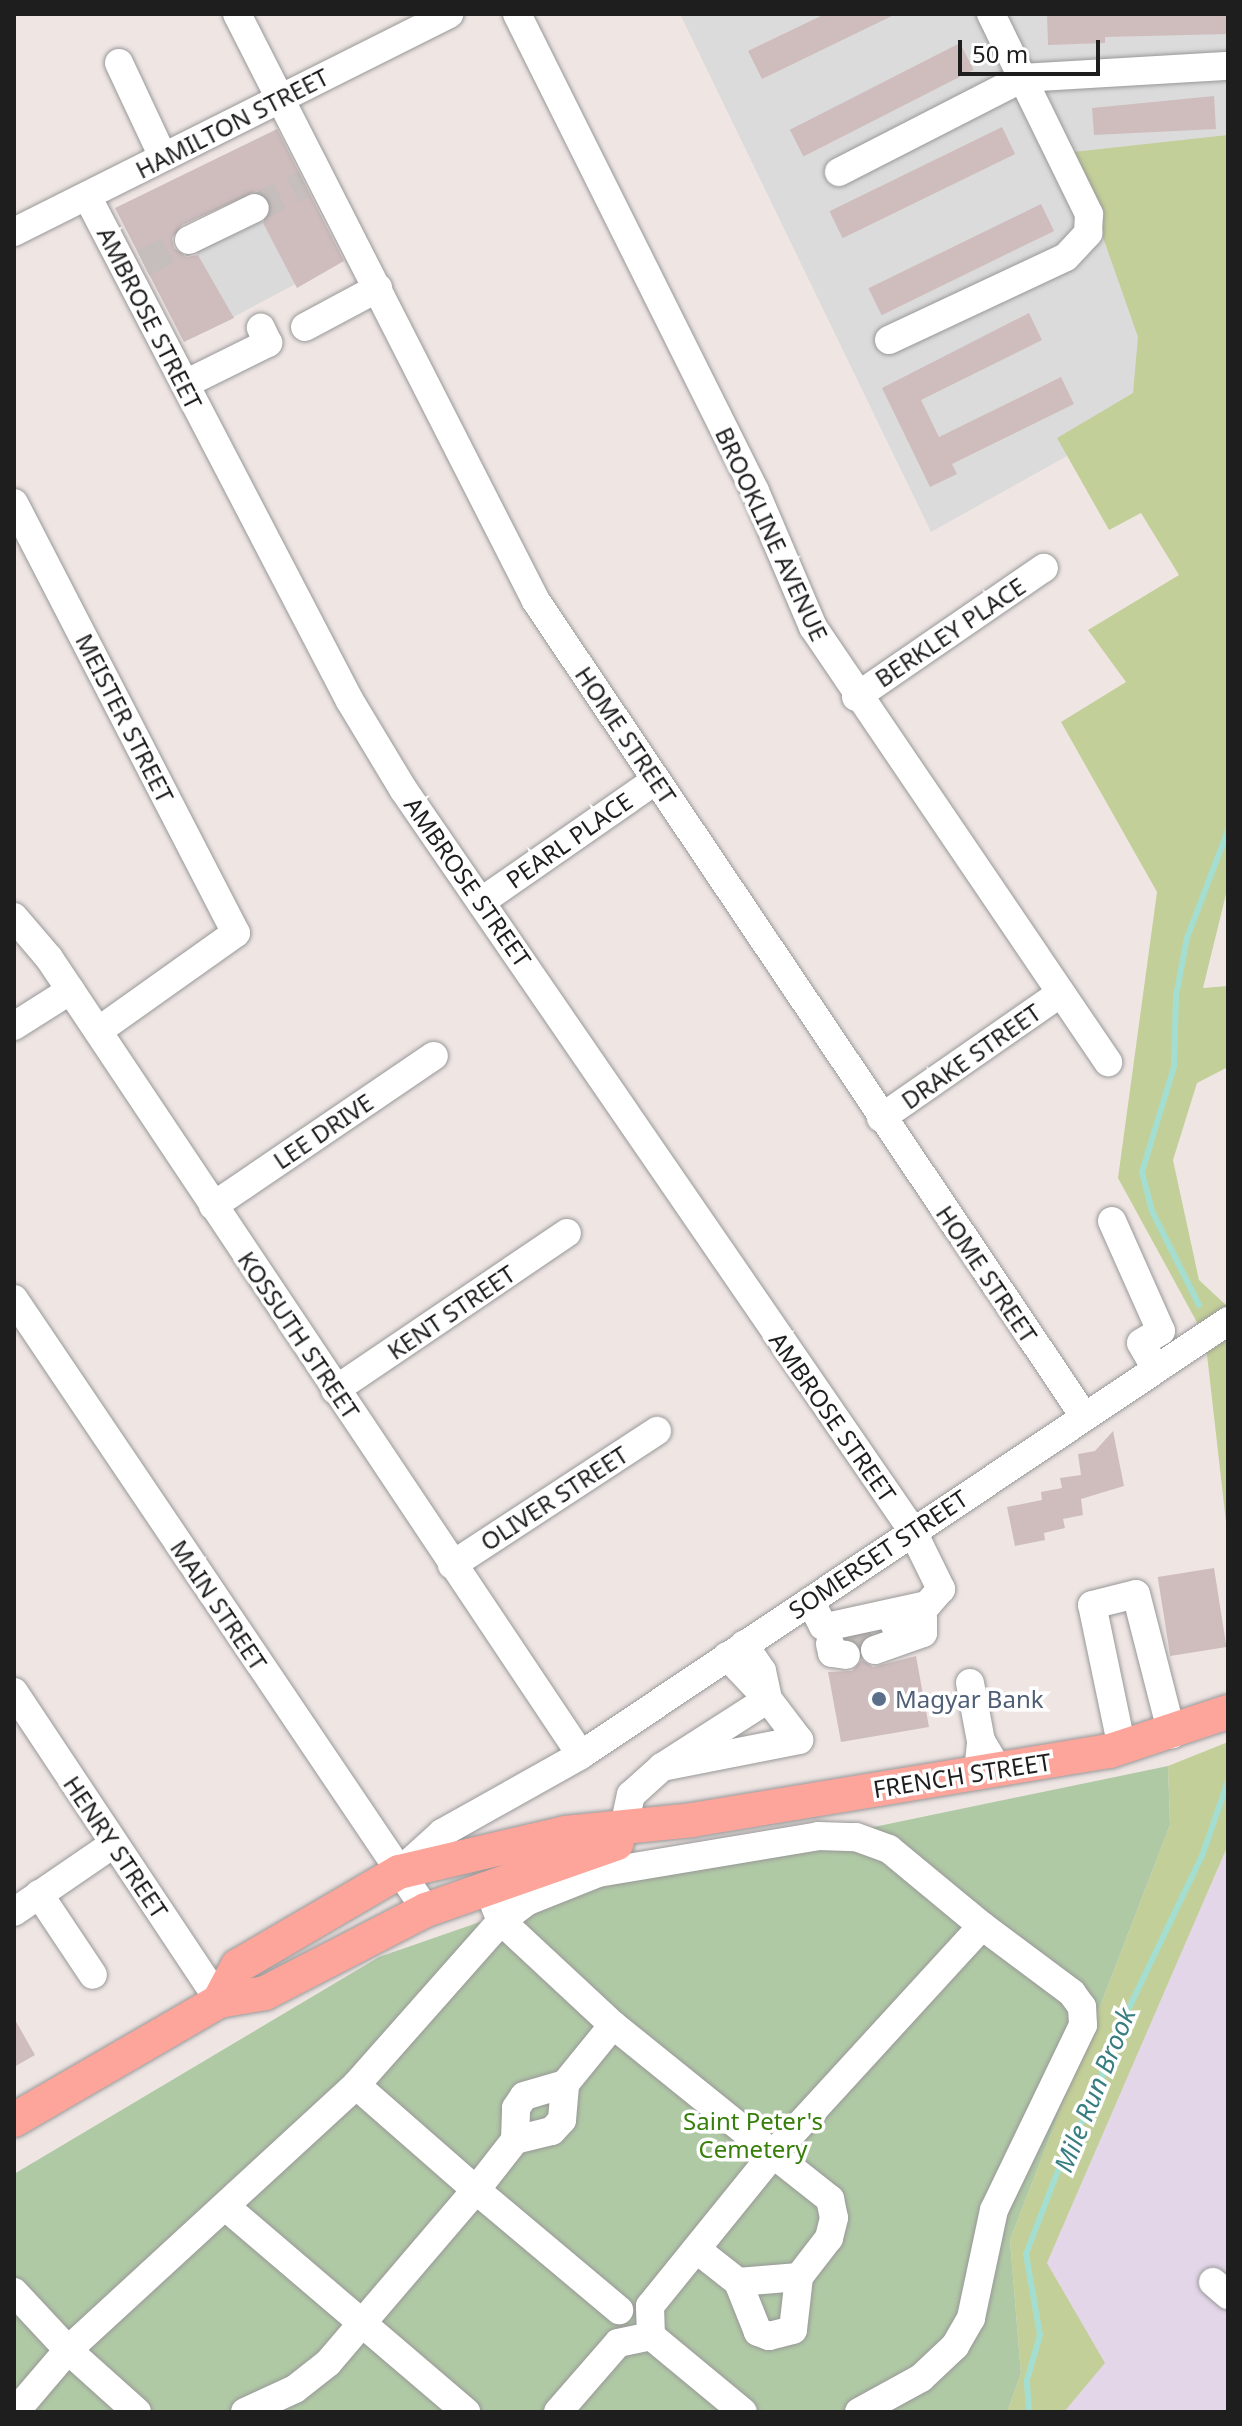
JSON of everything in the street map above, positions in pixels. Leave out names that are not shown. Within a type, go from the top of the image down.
[{"type":"main road","name":"FRENCH STREET","points":[[412,1891],[453,1859],[565,1833],[692,1820],[986,1761],[1122,1748],[1172,1734],[1228,1712]]},
{"type":"main road","name":"FRENCH STREET","points":[[412,1891],[488,1886],[692,1820]]},
{"type":"main road","name":"SOMERSET STREET","points":[[14,2120],[219,2001],[265,1993],[304,1971],[412,1891]]},
{"type":"main road","name":"SOMERSET STREET","points":[[219,2001],[238,1966],[412,1891]]},
{"type":"street","name":"HOME STREET","points":[[237,14],[279,98],[313,181],[378,288],[536,601],[1084,1416]]},
{"type":"street","name":"HAMILTON STREET","points":[[14,232],[450,14]]},
{"type":"street","name":"BROOKLINE AVENUE","points":[[517,14],[755,491],[813,627],[856,697],[1108,1062]]},
{"type":"street","points":[[889,340],[1066,257],[1088,233],[1089,214],[991,14]]},
{"type":"street","points":[[119,63],[163,157]]},
{"type":"street","points":[[839,172],[1023,78],[1228,66]]},
{"type":"street","name":"AMBROSE STREET","points":[[87,196],[134,267],[185,384],[350,701],[482,901],[912,1530],[941,1589],[924,1619]]},
{"type":"street","points":[[189,240],[255,208]]},
{"type":"street","points":[[305,327],[378,288]]},
{"type":"street","points":[[185,384],[268,343],[261,328]]},
{"type":"street","name":"MEISTER STREET","points":[[14,503],[236,933],[98,1031]]},
{"type":"street","name":"BERKLEY PLACE","points":[[856,697],[1044,568]]},
{"type":"street","name":"PEARL PLACE","points":[[482,901],[656,780]]},
{"type":"street","name":"KOSSUTH STREET","points":[[14,917],[71,990],[581,1755]]},
{"type":"street","points":[[14,1026],[71,990]]},
{"type":"street","name":"DRAKE STREET","points":[[881,1118],[1061,993]]},
{"type":"street","name":"LEE DRIVE","points":[[213,1206],[434,1056]]},
{"type":"street","points":[[1112,1221],[1161,1331],[1141,1343],[1156,1369]]},
{"type":"street","name":"KENT STREET","points":[[335,1390],[567,1233]]},
{"type":"street","name":"MAIN STREET","points":[[14,1299],[412,1891]]},
{"type":"street","name":"SOMERSET STREET","points":[[412,1891],[442,1833],[528,1788],[581,1755],[912,1530],[1228,1321]]},
{"type":"street","name":"OLIVER STREET","points":[[452,1565],[657,1431]]},
{"type":"street","points":[[1122,1748],[1092,1605],[1136,1594],[1172,1734]]},
{"type":"street","points":[[810,1601],[836,1646],[924,1619]]},
{"type":"street","points":[[875,1650],[924,1619]]},
{"type":"street","points":[[662,1767],[799,1740],[768,1699],[762,1671],[735,1650]]},
{"type":"street","points":[[970,1683],[986,1761]]},
{"type":"street","name":"HENRY STREET","points":[[14,1692],[112,1845],[219,2001]]},
{"type":"street","points":[[639,1826],[638,1786],[662,1767],[768,1699]]},
{"type":"street","name":"SOMERSET STREET","points":[[453,1859],[528,1788]]},
{"type":"street","points":[[15,2412],[68,2350],[356,2085],[501,1921],[528,1901],[598,1873],[837,1836],[889,1849],[982,1926],[1072,1993],[1082,2007],[1083,2025],[994,2210],[971,2318],[955,2346],[921,2378],[859,2412]]},
{"type":"street","points":[[14,1912],[112,1845]]},
{"type":"street","points":[[488,1886],[501,1921],[613,2025],[830,2199],[829,2238],[799,2277],[799,2322],[786,2335],[769,2336],[750,2325],[738,2282],[696,2249]]},
{"type":"street","points":[[39,1894],[93,1975]]},
{"type":"street","points":[[743,2412],[651,2336],[650,2306],[773,2154],[982,1926]]},
{"type":"street","points":[[515,2140],[552,2131],[562,2120],[565,2084],[613,2025]]},
{"type":"street","points":[[245,2412],[295,2389],[364,2326],[515,2140],[516,2108],[524,2096],[565,2084]]},
{"type":"street","points":[[356,2085],[619,2310],[650,2306]]},
{"type":"street","points":[[226,2207],[466,2412]]},
{"type":"street","points":[[738,2282],[799,2277]]},
{"type":"street","points":[[14,2292],[68,2350],[137,2412]]},
{"type":"street","points":[[618,2343],[619,2310]]},
{"type":"street","points":[[558,2412],[618,2343],[651,2336]]},
{"type":"shaded area","points":[[680,14],[1228,14],[1228,354],[1187,389],[931,532]]},
{"type":"shaded area","points":[[251,200],[296,284],[231,318],[187,234]]},
{"type":"shaded area","points":[[1228,1845],[1228,2412],[1064,2412],[1104,2362],[1047,2263]]},
{"type":"green space","points":[[1228,135],[1228,886],[1203,988],[1228,986],[1228,1067],[1197,1083],[1173,1160],[1199,1280],[1228,1307],[1227,1531],[1205,1337],[1118,1178],[1157,892],[1061,722],[1126,682],[1088,630],[1179,575],[1141,513],[1109,530],[1057,438],[1133,393],[1138,337],[1073,152]]},
{"type":"green space","points":[[1228,1742],[1228,1845],[1047,2263],[1105,2363],[1064,2412],[1007,2412],[1021,2374],[1010,2240],[1170,1825],[1168,1766]]},
{"type":"green space","name":"Saint Peter's Cemetery","points":[[1168,1766],[1170,1825],[1010,2240],[1021,2374],[1007,2412],[14,2412],[14,2174],[379,1957],[575,1889]]},
{"type":"building","points":[[825,14],[896,14],[762,79],[748,51]]},
{"type":"building","points":[[1047,14],[1228,14],[1228,34],[1105,37],[1105,43],[1048,45]]},
{"type":"building","points":[[960,43],[974,70],[803,156],[790,130]]},
{"type":"building","points":[[1214,96],[1216,129],[1094,135],[1092,108]]},
{"type":"building","points":[[1002,127],[1015,154],[843,238],[829,211]]},
{"type":"building","points":[[277,129],[344,261],[297,288],[263,223],[271,201],[257,191],[182,225],[172,238],[174,248],[187,257],[198,255],[234,318],[184,342],[115,208]]},
{"type":"building","points":[[1041,204],[1054,231],[882,315],[868,288]]},
{"type":"building","points":[[1029,313],[1042,340],[921,400],[939,437],[1061,377],[1074,404],[952,464],[957,474],[930,487],[882,388]]},
{"type":"building","points":[[1113,1431],[1124,1486],[1081,1499],[1083,1515],[1063,1519],[1065,1528],[1044,1533],[1045,1540],[1015,1546],[1007,1507],[1042,1500],[1041,1492],[1062,1488],[1060,1478],[1081,1475],[1078,1454],[1095,1451]]},
{"type":"building","points":[[1214,1568],[1227,1647],[1170,1656],[1158,1577]]},
{"type":"building","name":"Magyar Bank","points":[[916,1656],[929,1727],[841,1742],[828,1672],[852,1671],[862,1660],[873,1667]]},
{"type":"building","points":[[14,2018],[35,2055],[14,2067]]},
{"type":"waterway","name":"Mile Run Brook","points":[[1199,1305],[1152,1211],[1142,1172],[1174,1067],[1176,996],[1187,938],[1228,830]]},
{"type":"waterway","name":"Mile Run Brook","points":[[1029,2412],[1027,2380],[1040,2335],[1026,2254],[1066,2150],[1099,2092],[1106,2056],[1202,1856],[1228,1781]]},
{"type":"tunnel","points":[[255,208],[305,184]]},
{"type":"tunnel","points":[[143,263],[189,240]]},
{"type":"tunnel","points":[[845,1645],[874,1640]]},
{"type":"place","name":"Magyar Bank","points":[[879,1699]]}]
